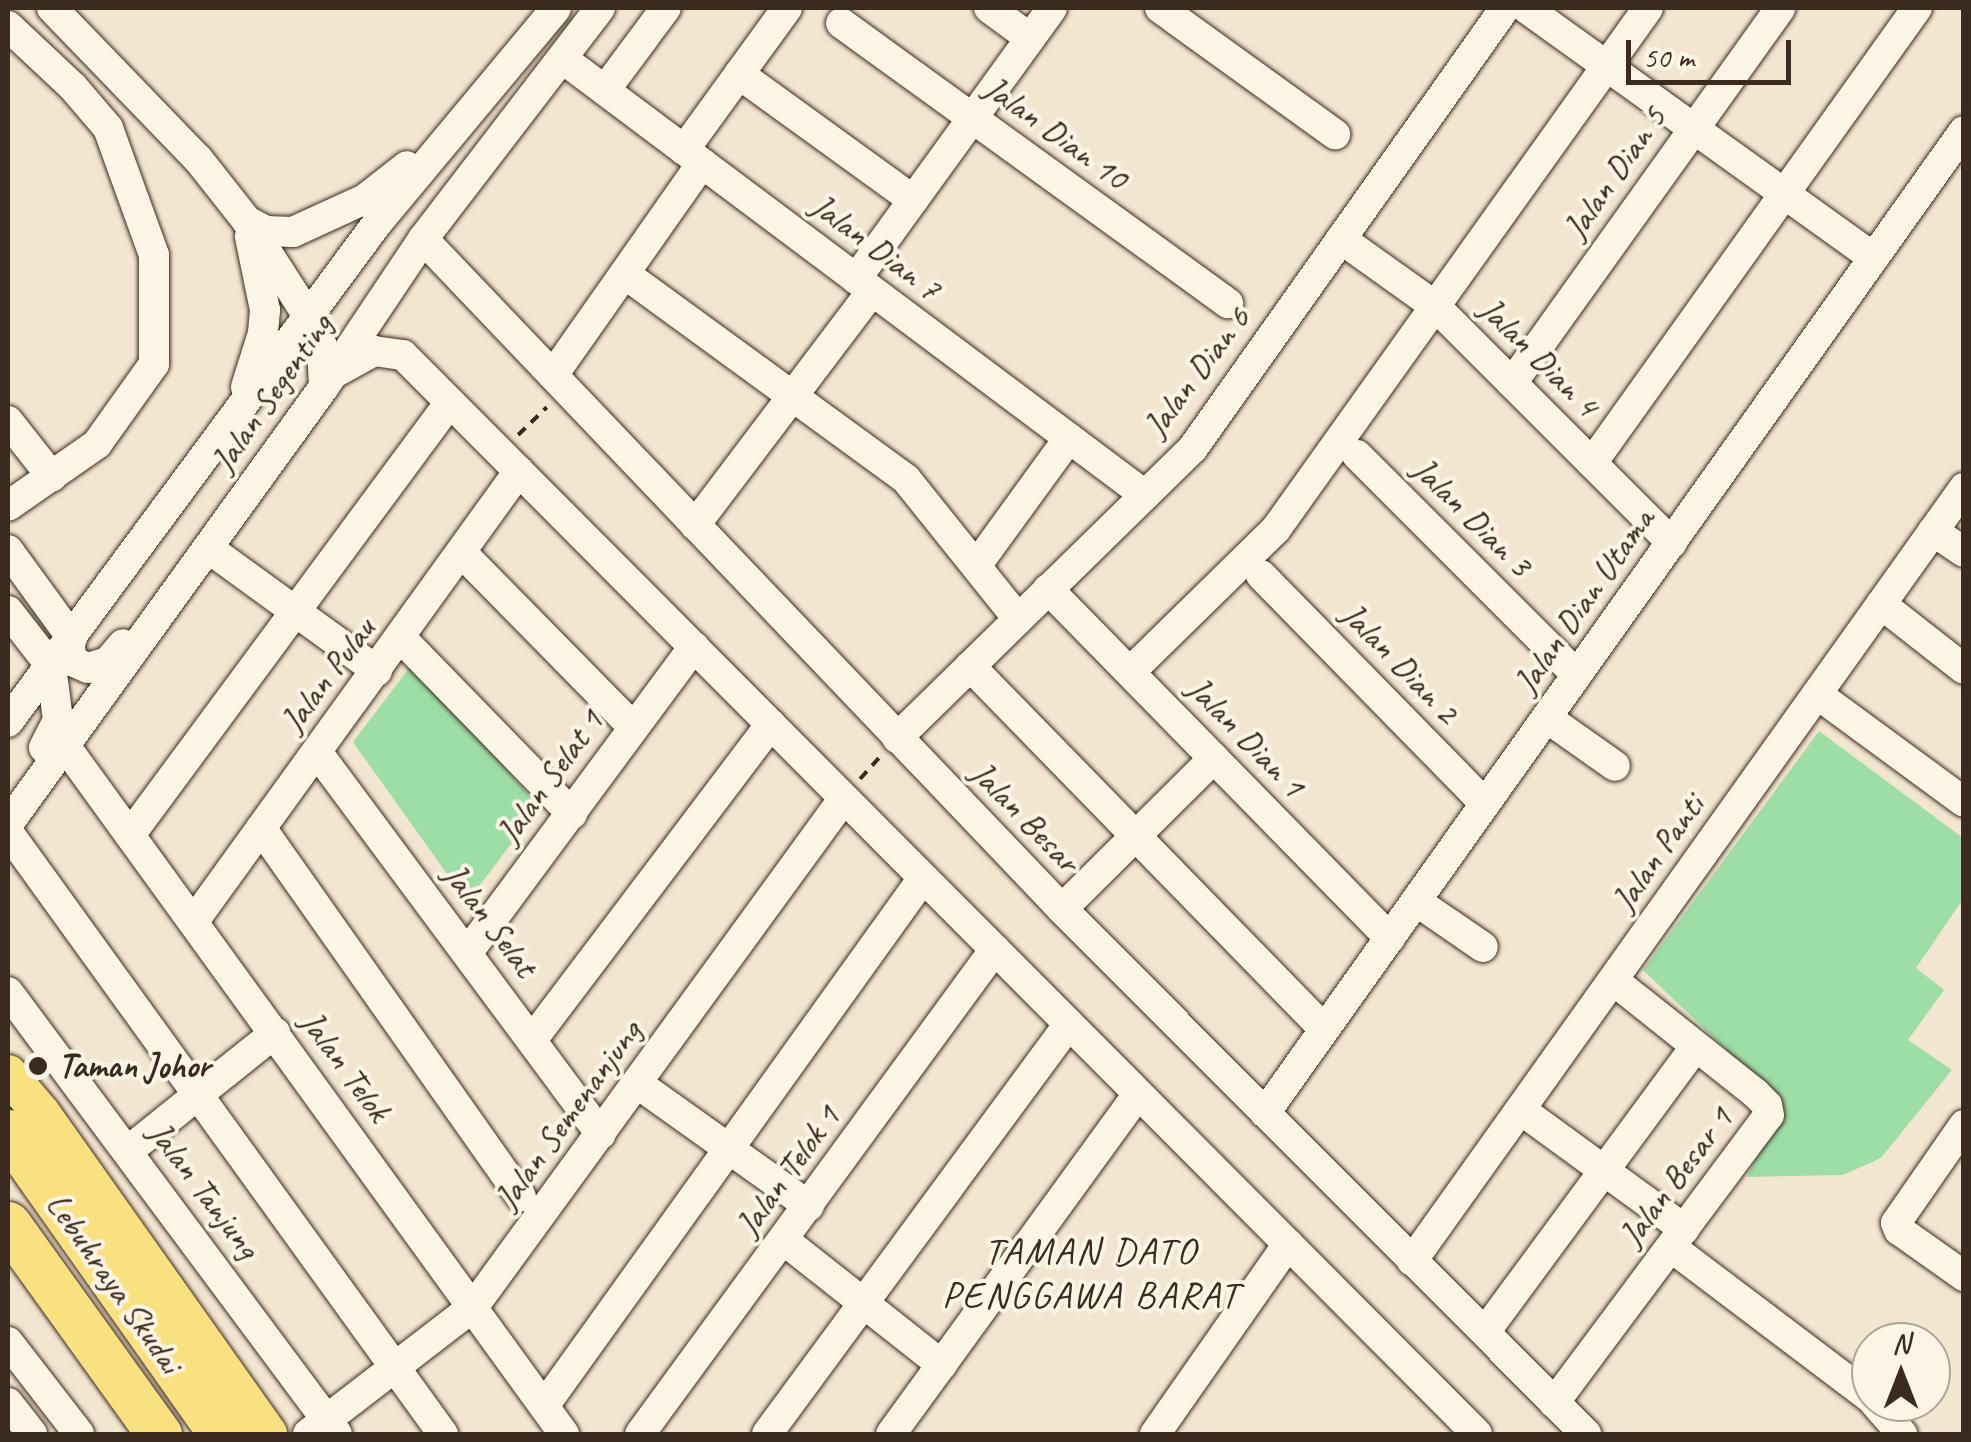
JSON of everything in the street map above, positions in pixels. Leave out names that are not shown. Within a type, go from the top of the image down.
[{"type":"highway","name":"Lebuhraya Skudai","points":[[8,1132],[221,1434]]},
{"type":"highway","name":"Lebuhraya Skudai","points":[[8,1224],[160,1434]]},
{"type":"main road","points":[[8,1074],[41,1113],[268,1434]]},
{"type":"street","points":[[52,8],[198,158],[246,221],[308,316],[322,346],[329,380],[374,351],[389,350],[403,355],[1288,1244],[1462,1429]]},
{"type":"street","name":"Jalan Segenting","points":[[8,722],[378,222],[556,8]]},
{"type":"street","name":"Jalan Segenting","points":[[8,823],[62,743],[329,380],[423,239],[600,8]]},
{"type":"street","points":[[605,90],[666,8]]},
{"type":"street","points":[[559,382],[626,274],[739,74],[786,8]]},
{"type":"street","points":[[989,8],[1030,38]]},
{"type":"street","points":[[695,525],[790,394],[864,284],[914,200],[1052,8]]},
{"type":"street","points":[[1160,8],[1334,134]]},
{"type":"street","name":"Jalan Dian 6","points":[[897,738],[1193,448],[1504,8]]},
{"type":"street","points":[[1526,8],[1874,258]]},
{"type":"street","points":[[1130,672],[1276,529],[1648,8]]},
{"type":"street","name":"Jalan Dian 5","points":[[1512,383],[1780,8]]},
{"type":"street","points":[[1592,463],[1917,8]]},
{"type":"street","name":"Jalan Dian 10","points":[[840,23],[1228,303]]},
{"type":"street","points":[[8,506],[97,444],[154,364],[154,255],[108,128],[73,86],[12,38]]},
{"type":"street","points":[[246,221],[266,231],[293,232],[326,218],[393,179],[455,119],[524,71],[563,59]]},
{"type":"street","name":"Jalan Dian 7","points":[[563,59],[1145,495]]},
{"type":"street","points":[[739,74],[914,200]]},
{"type":"street","name":"Jalan Dian Utama","points":[[1265,1113],[1964,131]]},
{"type":"street","points":[[237,413],[264,333],[265,310],[246,221]]},
{"type":"street","name":"Jalan Besar","points":[[423,239],[1062,909],[1586,1434]]},
{"type":"street","name":"Jalan Dian 4","points":[[1341,239],[1434,306],[1672,542]]},
{"type":"street","points":[[626,274],[906,478],[1018,618]]},
{"type":"street","points":[[308,316],[348,326],[379,304]]},
{"type":"street","points":[[130,835],[450,402]]},
{"type":"street","points":[[8,421],[52,477]]},
{"type":"street","points":[[976,566],[1068,438]]},
{"type":"street","name":"Jalan Dian 3","points":[[1356,455],[1577,675]]},
{"type":"street","name":"Jalan Pulau","points":[[194,921],[462,553],[510,462]]},
{"type":"street","name":"Jalan Panti","points":[[1412,1261],[1964,488]]},
{"type":"street","points":[[1933,531],[1964,552]]},
{"type":"street","points":[[8,611],[64,648],[80,666],[96,668],[108,662],[170,584],[208,548],[376,670]]},
{"type":"street","points":[[8,550],[64,648],[58,720],[8,823]]},
{"type":"street","points":[[462,553],[633,727]]},
{"type":"street","name":"Jalan Dian 2","points":[[1261,574],[1486,804]]},
{"type":"street","name":"Jalan Dian 1","points":[[1048,589],[1390,938]]},
{"type":"street","points":[[1880,604],[1964,669]]},
{"type":"street","points":[[402,638],[572,814]]},
{"type":"street","name":"Jalan Selat 1","points":[[468,952],[694,646]]},
{"type":"street","points":[[970,666],[1324,1029]]},
{"type":"street","points":[[1817,694],[1964,802]]},
{"type":"street","points":[[1547,718],[1614,766]]},
{"type":"street","points":[[532,1040],[771,724]]},
{"type":"street","name":"Jalan Telok","points":[[62,743],[564,1434]]},
{"type":"street","name":"Jalan Selat","points":[[317,752],[601,1134]]},
{"type":"street","points":[[1062,909],[1214,758]]},
{"type":"street","name":"Jalan Semenanjung","points":[[324,1430],[474,1306],[844,798]]},
{"type":"street","points":[[261,828],[522,1196]]},
{"type":"street","points":[[8,832],[443,1434]]},
{"type":"street","points":[[544,1406],[923,878]]},
{"type":"street","points":[[1416,901],[1483,947]]},
{"type":"street","name":"Jalan Telok 1","points":[[640,1434],[995,949]]},
{"type":"street","name":"Jalan Besar 1","points":[[1554,1403],[1769,1114],[1767,1105],[1755,1093],[1613,980]]},
{"type":"street","name":"Jalan Tanjung","points":[[8,992],[128,1150],[324,1430]]},
{"type":"street","points":[[767,1434],[1069,1024]]},
{"type":"street","points":[[128,1150],[275,1033]]},
{"type":"street","points":[[1486,1332],[1696,1047]]},
{"type":"street","points":[[638,1084],[809,1206]]},
{"type":"street","points":[[891,1434],[1138,1094]]},
{"type":"street","points":[[1520,1110],[1607,1172],[1678,1238],[1851,1382]]},
{"type":"street","points":[[1964,1125],[1900,1216],[1899,1230],[1964,1276]]},
{"type":"street","points":[[784,1241],[942,1365]]},
{"type":"street","points":[[1156,1434],[1288,1244]]},
{"type":"street","points":[[12,1358],[78,1434]]},
{"type":"street","points":[[8,1403],[32,1434]]},
{"type":"path","points":[[510,462],[559,382]]},
{"type":"path","points":[[844,798],[897,738]]},
{"type":"green space","points":[[413,663],[539,807],[467,902],[353,742]]},
{"type":"green space","points":[[1819,731],[1963,838],[1963,899],[1916,968],[1944,990],[1908,1040],[1952,1070],[1881,1158],[1843,1175],[1747,1177],[1781,1102],[1643,970]]},
{"type":"place","name":"Taman Johor","points":[[38,1066]]},
{"type":"district","name":"TAMAN DATO PENGGAWA BARAT","points":[[1091,1273]]}]
